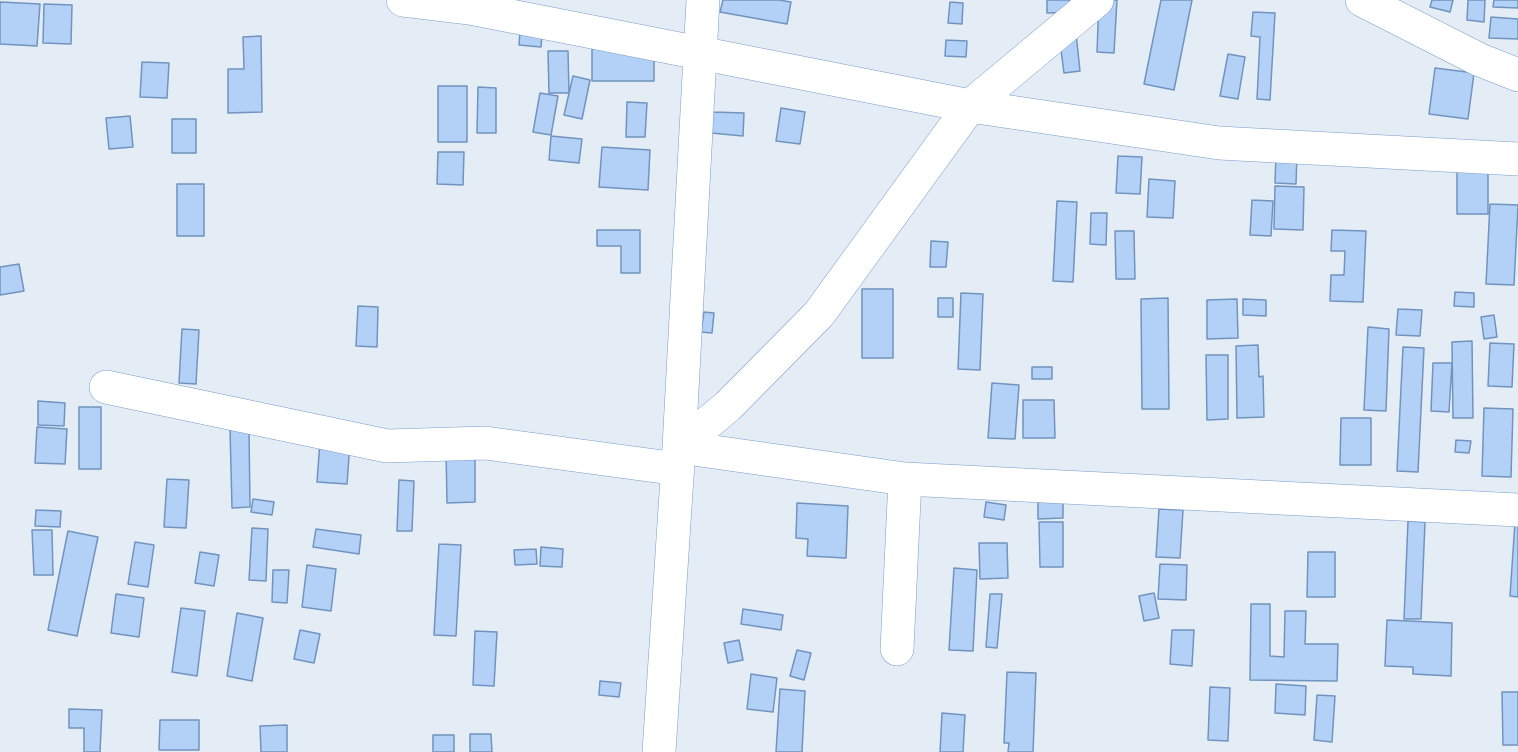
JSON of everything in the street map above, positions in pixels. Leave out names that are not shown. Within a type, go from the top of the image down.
[{"type":"street","points":[[403,0],[470,8],[970,106],[1219,143],[1518,159]]},
{"type":"street","points":[[659,752],[679,458],[703,0]]},
{"type":"street","points":[[679,458],[819,315],[970,106],[1097,0]]},
{"type":"street","points":[[1362,0],[1480,60],[1518,75]]},
{"type":"street","points":[[106,387],[387,446],[485,442],[904,479],[1518,510]]},
{"type":"street","points":[[897,650],[904,479]]},
{"type":"building","points":[[723,0],[791,2],[787,24],[720,12]]},
{"type":"building","points":[[1047,0],[1077,0],[1078,12],[1047,13]]},
{"type":"building","points":[[1099,0],[1117,0],[1114,53],[1097,52]]},
{"type":"building","points":[[1161,0],[1192,0],[1174,90],[1144,84]]},
{"type":"building","points":[[1432,0],[1453,0],[1450,12],[1430,7]]},
{"type":"building","points":[[1468,0],[1485,0],[1484,22],[1467,20]]},
{"type":"building","points":[[1494,0],[1518,0],[1518,8],[1493,7]]},
{"type":"building","points":[[0,2],[40,4],[37,46],[0,44]]},
{"type":"building","points":[[950,2],[963,3],[962,24],[948,23]]},
{"type":"building","points":[[44,4],[72,5],[71,44],[43,43]]},
{"type":"building","points":[[1253,12],[1275,13],[1270,100],[1257,99],[1260,37],[1251,36]]},
{"type":"building","points":[[1491,17],[1518,19],[1518,39],[1489,38]]},
{"type":"building","points":[[520,31],[542,33],[541,47],[519,45]]},
{"type":"building","points":[[1076,33],[1080,71],[1064,73],[1059,35]]},
{"type":"building","points":[[261,36],[262,112],[228,113],[228,69],[244,69],[243,37]]},
{"type":"building","points":[[946,40],[967,41],[966,57],[945,56]]},
{"type":"building","points":[[592,49],[654,49],[654,81],[592,81]]},
{"type":"building","points":[[548,51],[568,51],[569,93],[549,93]]},
{"type":"building","points":[[1228,54],[1245,57],[1238,99],[1220,96]]},
{"type":"building","points":[[142,62],[169,63],[167,98],[140,97]]},
{"type":"building","points":[[1435,68],[1474,73],[1468,119],[1429,114]]},
{"type":"building","points":[[573,76],[590,80],[582,119],[564,115]]},
{"type":"building","points":[[438,86],[467,86],[467,142],[438,142]]},
{"type":"building","points":[[478,87],[496,88],[496,133],[477,133]]},
{"type":"building","points":[[540,93],[558,96],[551,135],[533,132]]},
{"type":"building","points":[[627,102],[647,103],[645,137],[626,137]]},
{"type":"building","points":[[781,108],[805,112],[800,144],[776,141]]},
{"type":"building","points":[[713,112],[744,113],[743,136],[711,133]]},
{"type":"building","points":[[130,116],[133,147],[109,149],[106,118]]},
{"type":"building","points":[[172,119],[196,119],[196,153],[172,153]]},
{"type":"building","points":[[551,136],[582,139],[579,163],[549,160]]},
{"type":"building","points":[[602,147],[650,150],[648,190],[599,187]]},
{"type":"building","points":[[438,152],[464,152],[463,185],[437,184]]},
{"type":"building","points":[[1276,153],[1297,154],[1296,184],[1275,183]]},
{"type":"building","points":[[1118,156],[1142,157],[1140,194],[1116,193]]},
{"type":"building","points":[[1457,172],[1488,172],[1488,214],[1457,214]]},
{"type":"building","points":[[1149,179],[1175,181],[1173,218],[1147,217]]},
{"type":"building","points":[[177,184],[204,184],[204,236],[177,236]]},
{"type":"building","points":[[1275,186],[1304,187],[1303,230],[1274,229]]},
{"type":"building","points":[[1252,200],[1273,201],[1271,236],[1250,235]]},
{"type":"building","points":[[1057,201],[1077,202],[1073,282],[1053,281]]},
{"type":"building","points":[[1490,204],[1518,205],[1514,285],[1486,284]]},
{"type":"building","points":[[1091,213],[1107,213],[1106,245],[1090,244]]},
{"type":"building","points":[[597,230],[640,230],[640,273],[621,273],[621,246],[597,246]]},
{"type":"building","points":[[1332,230],[1366,231],[1363,302],[1330,301],[1331,275],[1344,275],[1345,251],[1331,251]]},
{"type":"building","points":[[1115,231],[1134,231],[1135,279],[1116,279]]},
{"type":"building","points":[[931,241],[948,242],[946,267],[930,267]]},
{"type":"building","points":[[19,264],[24,291],[0,295],[0,267]]},
{"type":"building","points":[[862,289],[893,289],[893,358],[862,358]]},
{"type":"building","points":[[1455,292],[1474,293],[1474,307],[1454,306]]},
{"type":"building","points":[[961,293],[983,294],[980,370],[958,369]]},
{"type":"building","points":[[938,298],[953,298],[953,317],[938,317]]},
{"type":"building","points":[[1168,298],[1169,409],[1142,409],[1141,299]]},
{"type":"building","points":[[1237,299],[1238,338],[1207,339],[1207,300]]},
{"type":"building","points":[[1243,299],[1266,300],[1266,316],[1243,315]]},
{"type":"building","points":[[358,306],[378,307],[377,347],[356,346]]},
{"type":"building","points":[[1398,309],[1422,310],[1420,336],[1396,335]]},
{"type":"building","points":[[704,312],[714,313],[712,333],[701,332]]},
{"type":"building","points":[[1494,315],[1497,337],[1484,339],[1481,317]]},
{"type":"building","points":[[1368,327],[1389,329],[1386,411],[1364,410]]},
{"type":"building","points":[[182,329],[199,330],[196,384],[179,383]]},
{"type":"building","points":[[1472,341],[1473,418],[1453,418],[1452,342]]},
{"type":"building","points":[[1490,343],[1514,344],[1512,387],[1488,386]]},
{"type":"building","points":[[1258,345],[1259,377],[1263,376],[1264,417],[1237,418],[1236,346]]},
{"type":"building","points":[[1403,347],[1424,348],[1418,472],[1397,471]]},
{"type":"building","points":[[1206,355],[1228,355],[1228,419],[1207,420]]},
{"type":"building","points":[[1433,363],[1452,363],[1449,412],[1431,411]]},
{"type":"building","points":[[1032,367],[1052,367],[1052,379],[1032,379]]},
{"type":"building","points":[[992,383],[1019,385],[1015,439],[988,438]]},
{"type":"building","points":[[1023,400],[1054,400],[1055,438],[1023,438]]},
{"type":"building","points":[[38,401],[65,403],[64,426],[38,425]]},
{"type":"building","points":[[79,407],[101,407],[101,469],[79,469]]},
{"type":"building","points":[[1484,408],[1513,409],[1511,477],[1482,476]]},
{"type":"building","points":[[1341,418],[1371,418],[1371,465],[1340,465]]},
{"type":"building","points":[[37,427],[67,429],[65,464],[35,463]]},
{"type":"building","points":[[230,429],[249,429],[250,507],[232,508]]},
{"type":"building","points":[[1456,440],[1471,441],[1469,453],[1455,452]]},
{"type":"building","points":[[320,441],[350,443],[347,484],[317,482]]},
{"type":"building","points":[[446,450],[475,450],[475,502],[447,503]]},
{"type":"building","points":[[167,479],[189,480],[186,528],[164,527]]},
{"type":"building","points":[[399,480],[414,481],[412,531],[397,531]]},
{"type":"building","points":[[253,499],[274,502],[272,515],[251,512]]},
{"type":"building","points":[[986,502],[1006,505],[1004,520],[984,517]]},
{"type":"building","points":[[1038,502],[1063,502],[1063,518],[1038,519]]},
{"type":"building","points":[[797,503],[848,506],[846,558],[807,556],[808,539],[796,538]]},
{"type":"building","points":[[1159,509],[1183,510],[1180,558],[1156,557]]},
{"type":"building","points":[[36,510],[61,511],[60,527],[35,526]]},
{"type":"building","points":[[1408,521],[1425,522],[1421,619],[1404,619]]},
{"type":"building","points":[[1039,522],[1063,522],[1063,567],[1040,567]]},
{"type":"building","points":[[1515,522],[1518,522],[1518,597],[1510,596]]},
{"type":"building","points":[[252,528],[268,529],[266,581],[249,580]]},
{"type":"building","points":[[316,529],[361,535],[359,554],[313,547]]},
{"type":"building","points":[[32,530],[52,530],[53,575],[34,575]]},
{"type":"building","points":[[68,531],[98,537],[77,636],[48,630]]},
{"type":"building","points":[[135,542],[154,545],[148,587],[128,584]]},
{"type":"building","points":[[979,543],[1007,543],[1008,578],[980,579]]},
{"type":"building","points":[[439,544],[461,545],[456,636],[434,635]]},
{"type":"building","points":[[541,547],[563,549],[562,567],[540,566]]},
{"type":"building","points":[[536,549],[537,564],[515,565],[514,550]]},
{"type":"building","points":[[200,552],[219,555],[214,586],[195,583]]},
{"type":"building","points":[[1308,552],[1335,552],[1335,597],[1307,597]]},
{"type":"building","points":[[1160,564],[1187,565],[1186,600],[1158,599]]},
{"type":"building","points":[[307,565],[336,569],[331,611],[302,607]]},
{"type":"building","points":[[954,568],[977,570],[973,651],[949,650]]},
{"type":"building","points":[[273,570],[289,570],[287,603],[272,602]]},
{"type":"building","points":[[1154,593],[1159,618],[1144,621],[1139,596]]},
{"type":"building","points":[[116,594],[144,598],[139,637],[111,633]]},
{"type":"building","points":[[990,594],[1002,594],[997,648],[986,647]]},
{"type":"building","points":[[1251,604],[1270,604],[1270,656],[1284,657],[1285,611],[1306,611],[1305,644],[1338,644],[1337,681],[1250,680]]},
{"type":"building","points":[[181,608],[205,611],[197,676],[172,672]]},
{"type":"building","points":[[743,609],[783,615],[781,630],[741,624]]},
{"type":"building","points":[[237,613],[263,618],[252,681],[227,676]]},
{"type":"building","points":[[1387,620],[1452,623],[1451,676],[1413,674],[1413,667],[1385,666]]},
{"type":"building","points":[[300,630],[320,634],[314,663],[294,659]]},
{"type":"building","points":[[1172,630],[1194,630],[1192,666],[1170,664]]},
{"type":"building","points":[[475,631],[497,632],[494,686],[473,685]]},
{"type":"building","points":[[739,640],[743,660],[728,663],[724,643]]},
{"type":"building","points":[[797,650],[811,653],[804,680],[790,676]]},
{"type":"building","points":[[1007,672],[1036,673],[1033,752],[1008,752],[1009,743],[1004,743]]},
{"type":"building","points":[[751,674],[777,678],[773,712],[747,709]]},
{"type":"building","points":[[600,681],[621,683],[619,697],[599,695]]},
{"type":"building","points":[[1276,684],[1306,686],[1305,715],[1275,713]]},
{"type":"building","points":[[1210,687],[1230,688],[1228,741],[1208,740]]},
{"type":"building","points":[[780,689],[805,691],[802,752],[776,752]]},
{"type":"building","points":[[1502,692],[1518,692],[1518,745],[1503,745]]},
{"type":"building","points":[[1317,695],[1335,696],[1332,742],[1314,740]]},
{"type":"building","points":[[69,709],[102,710],[100,752],[84,752],[84,728],[69,728]]},
{"type":"building","points":[[942,713],[965,715],[963,752],[940,752]]},
{"type":"building","points":[[160,720],[199,720],[199,750],[159,750]]},
{"type":"building","points":[[287,725],[287,752],[261,752],[260,726]]},
{"type":"building","points":[[470,734],[491,734],[492,752],[470,752]]},
{"type":"building","points":[[433,735],[454,735],[454,752],[433,752]]}]
